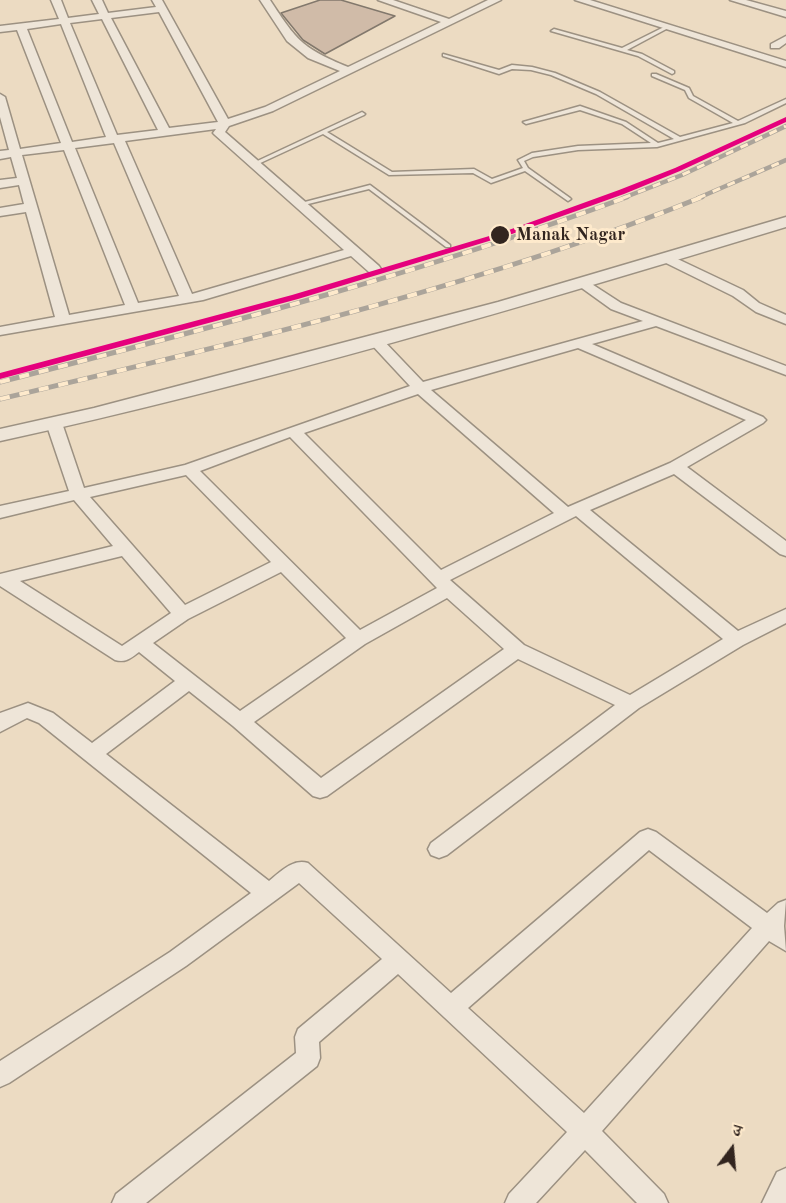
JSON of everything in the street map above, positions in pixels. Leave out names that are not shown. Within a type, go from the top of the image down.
[{"type":"street","points":[[56,0],[188,298]]},
{"type":"street","points":[[97,0],[165,132]]},
{"type":"street","points":[[265,0],[291,39],[312,56],[349,70]]},
{"type":"street","points":[[383,0],[450,22]]},
{"type":"street","points":[[0,155],[225,123],[269,109],[496,0]]},
{"type":"street","points":[[580,0],[786,64]]},
{"type":"street","points":[[735,0],[786,14]]},
{"type":"street","points":[[0,29],[104,16],[160,4],[225,123]]},
{"type":"street","points":[[21,26],[108,248],[115,259],[132,308]]},
{"type":"street","points":[[775,46],[786,39]]},
{"type":"street","points":[[0,97],[3,120],[16,153],[63,320]]},
{"type":"street","points":[[225,123],[219,134],[374,269]]},
{"type":"street","points":[[0,184],[24,181]]},
{"type":"street","points":[[0,212],[32,207]]},
{"type":"street","points":[[0,435],[108,411],[376,340],[584,283],[785,223]]},
{"type":"street","points":[[0,331],[188,298],[354,251]]},
{"type":"street","points":[[667,258],[786,320]]},
{"type":"street","points":[[584,283],[616,306],[786,371]]},
{"type":"street","points":[[0,512],[189,470],[293,431],[420,388],[655,322]]},
{"type":"street","points":[[376,340],[420,388],[736,640]]},
{"type":"street","points":[[240,721],[358,639],[445,583],[573,512],[676,467],[758,420],[580,344]]},
{"type":"street","points":[[54,423],[78,494],[182,614]]},
{"type":"street","points":[[293,431],[445,583],[517,650],[632,704]]},
{"type":"street","points":[[676,467],[786,550]]},
{"type":"street","points":[[189,470],[358,639]]},
{"type":"street","points":[[2,580],[125,549]]},
{"type":"street","points":[[2,580],[122,655],[182,614],[283,564]]},
{"type":"street","points":[[439,849],[632,704],[736,640],[786,615]]},
{"type":"street","points":[[140,643],[240,721],[320,790],[517,650]]},
{"type":"street","points":[[91,754],[189,681]]},
{"type":"street","points":[[0,724],[8,717],[28,710],[46,718],[268,893]]},
{"type":"street","points":[[451,1008],[648,838],[777,934]]},
{"type":"street","points":[[0,1075],[178,958],[300,870],[585,1131],[655,1203]]},
{"type":"street","points":[[518,1203],[777,934],[786,910]]},
{"type":"street","points":[[125,1203],[308,1058],[307,1037],[398,960]]},
{"type":"street","points":[[775,1203],[786,1181]]},
{"type":"lane","points":[[623,50],[668,27]]},
{"type":"lane","points":[[554,31],[640,55],[672,72]]},
{"type":"lane","points":[[445,55],[499,72],[510,67],[541,72],[571,81],[679,139]]},
{"type":"lane","points":[[654,75],[687,88],[691,97],[737,123]]},
{"type":"lane","points":[[568,199],[525,170],[521,160],[532,155],[578,148],[657,145],[737,123],[786,101]]},
{"type":"lane","points":[[526,122],[580,108],[624,123],[657,145]]},
{"type":"lane","points":[[254,164],[362,114]]},
{"type":"lane","points":[[323,132],[391,174],[474,171],[491,180],[525,170]]},
{"type":"lane","points":[[300,204],[370,187],[448,246]]},
{"type":"building","points":[[320,0],[341,0],[395,16],[325,54],[303,40],[281,13]]},
{"type":"railway","points":[[623,198],[682,175],[786,126]]},
{"type":"railway","points":[[698,198],[786,160]]},
{"type":"railway","points":[[0,382],[237,320],[395,275],[550,225],[627,197]]},
{"type":"railway","points":[[0,399],[177,357],[443,286],[617,230],[702,197]]},
{"type":"transit line","points":[[0,376],[295,297],[452,251],[622,192],[677,170],[786,119]]},
{"type":"place","name":"Manak Nagar","points":[[500,235]]}]
